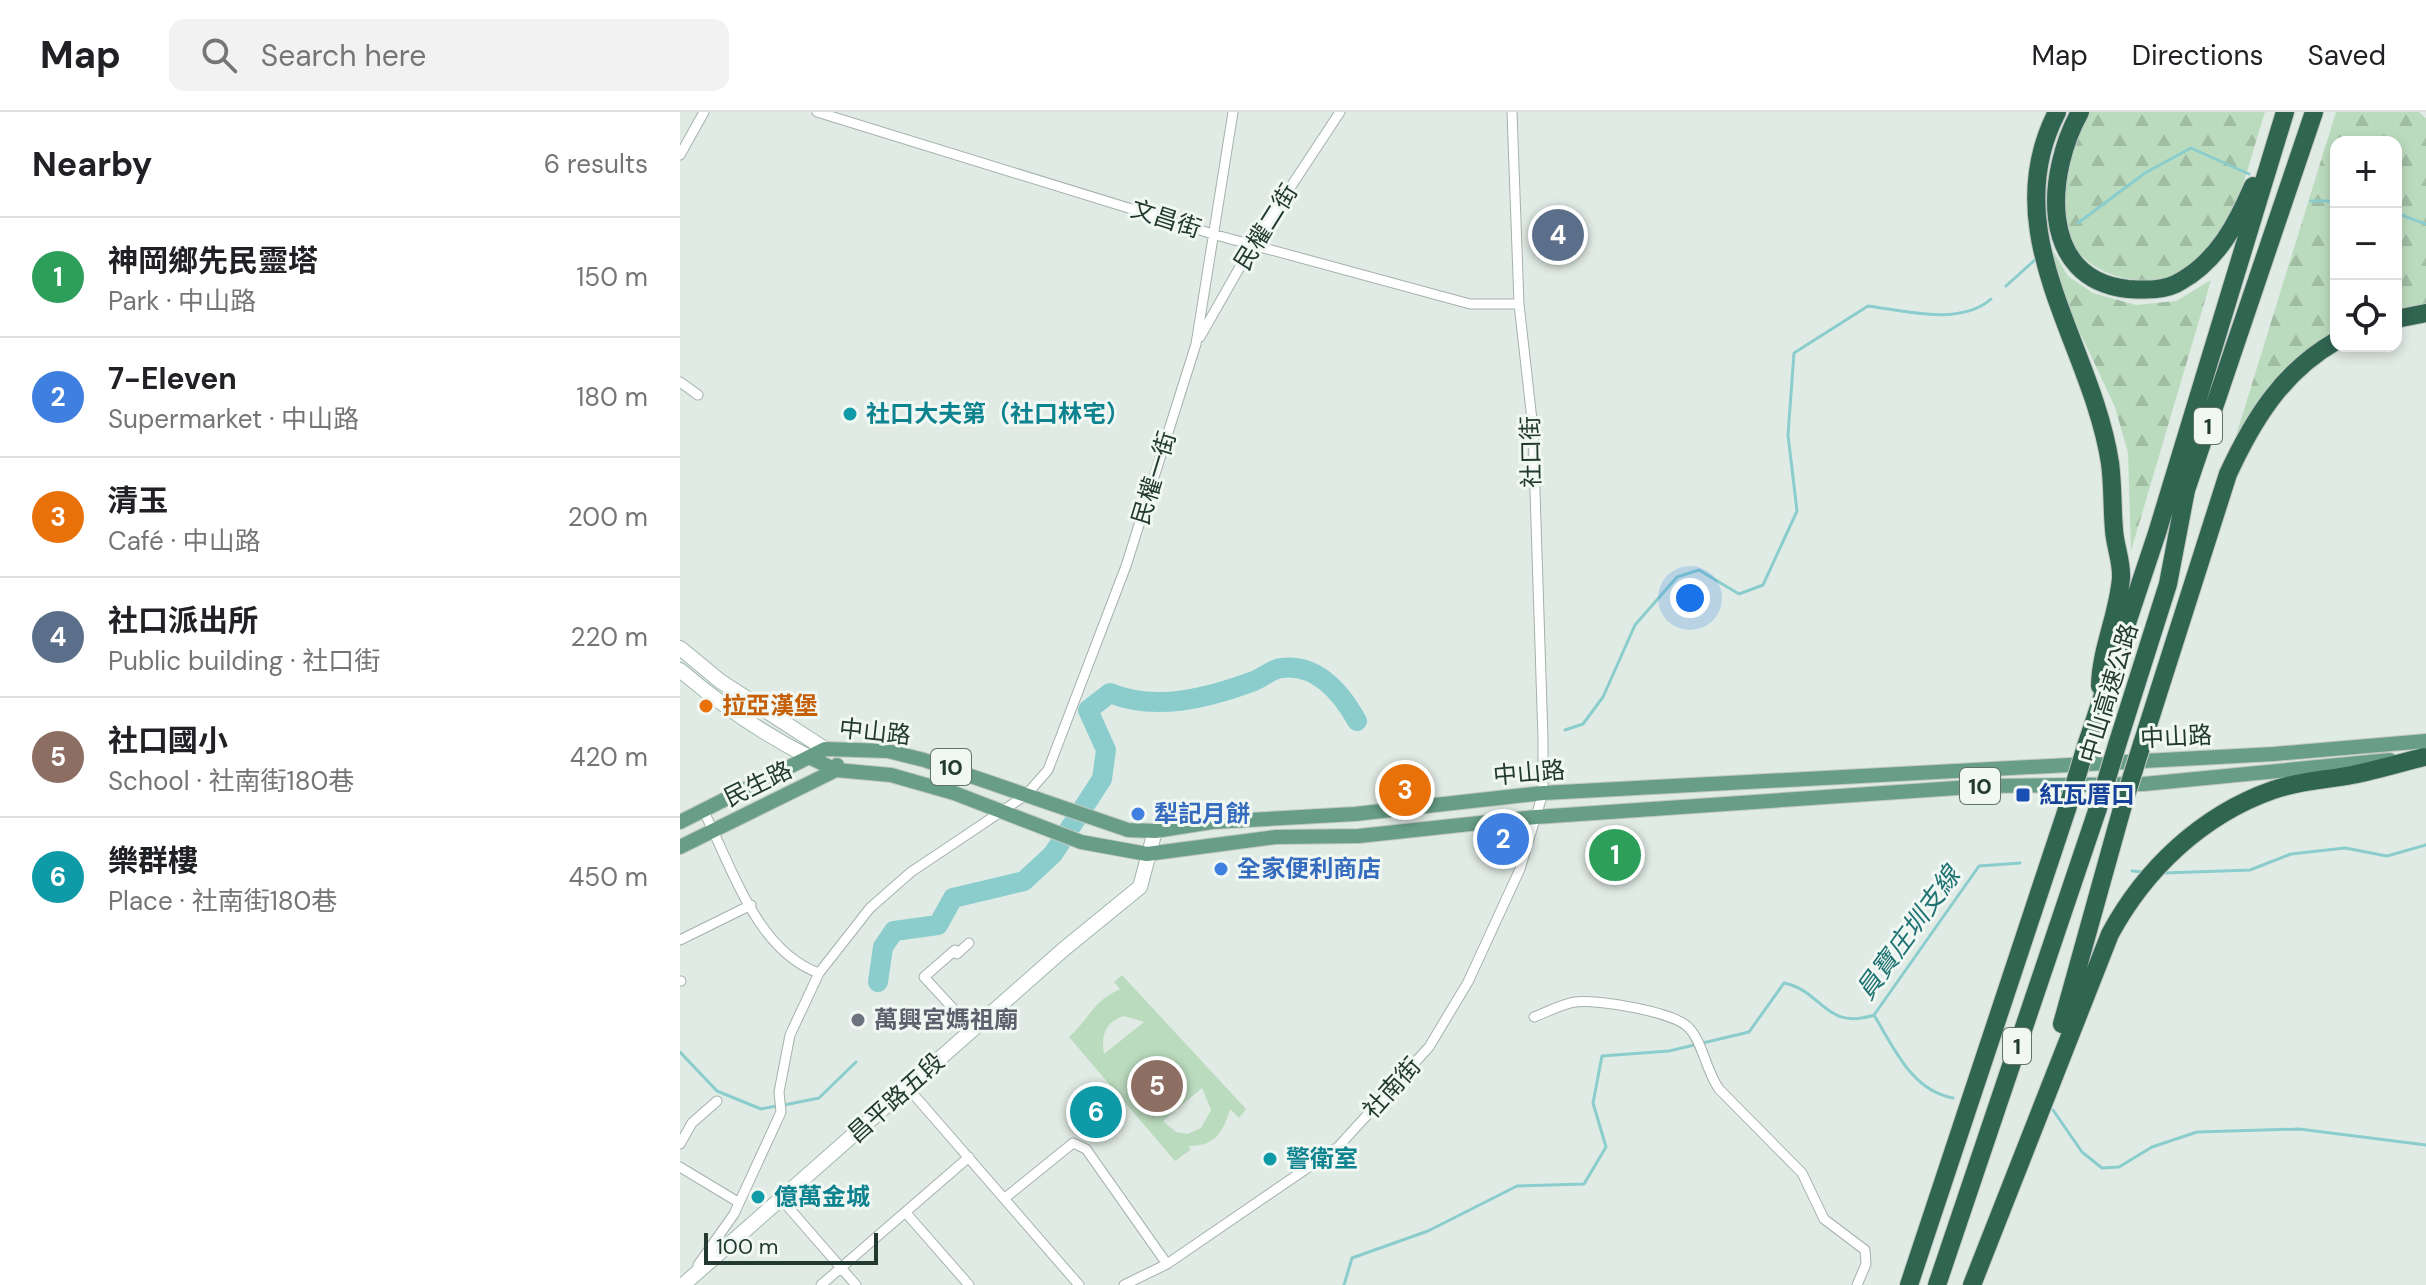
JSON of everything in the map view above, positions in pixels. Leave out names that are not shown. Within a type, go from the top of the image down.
[{"type":"highway","points":[[2057,112],[2041,154],[2037,179],[2038,239],[2058,311],[2102,428],[2110,461],[2121,576],[2101,660],[2100,704]]},
{"type":"highway","points":[[2080,112],[2066,141],[2054,205],[2064,247],[2095,279],[2117,287],[2142,290],[2178,284],[2222,244],[2236,225],[2283,112]]},
{"type":"highway","name":"中山高速公路","points":[[1909,1285],[2157,533],[2283,112]]},
{"type":"highway","name":"中山高速公路","points":[[1937,1285],[2098,808],[2168,584],[2186,490],[2314,112]]},
{"type":"highway","points":[[2402,318],[2426,313]]},
{"type":"highway","points":[[2036,1119],[2093,904],[2228,474],[2245,437],[2296,368],[2330,345]]},
{"type":"highway","points":[[1972,1285],[2110,934],[2126,904],[2178,845],[2242,804],[2274,790],[2425,752]]},
{"type":"main road","name":"中山路","points":[[825,749],[888,751],[924,760],[1128,830],[1155,831],[1212,822],[1355,814],[1543,793],[2274,754],[2425,752]]},
{"type":"main road","name":"民生路","points":[[680,822],[825,749]]},
{"type":"main road","points":[[836,770],[841,749]]},
{"type":"main road","name":"中山路","points":[[811,758],[836,770],[891,775],[954,793],[1064,837],[1147,854],[1276,837],[1359,836],[1536,817],[1986,786],[2144,784],[2425,752]]},
{"type":"main road","name":"民生路","points":[[680,847],[836,770]]},
{"type":"street","points":[[680,155],[704,112]]},
{"type":"street","name":"文昌街","points":[[817,112],[1216,235],[1470,304],[1519,304]]},
{"type":"street","name":"民權一街","points":[[685,1283],[734,1214],[781,1112],[779,1092],[790,1035],[819,973],[870,908],[911,872],[1026,795],[1048,770],[1126,566],[1196,344],[1216,235],[1233,112]]},
{"type":"street","name":"民權二街","points":[[1196,344],[1253,244],[1340,112]]},
{"type":"street","name":"社口街","points":[[1512,112],[1519,304],[1533,429],[1543,793]]},
{"type":"street","points":[[680,382],[698,395]]},
{"type":"street","name":"中山路","points":[[680,648],[720,681],[825,749]]},
{"type":"street","name":"中山路","points":[[680,670],[759,730],[811,758]]},
{"type":"street","name":"社南街","points":[[1124,1285],[1167,1264],[1338,1147],[1429,1047],[1492,934],[1520,869],[1543,793]]},
{"type":"street","points":[[703,810],[751,905],[779,947],[807,969],[819,973]]},
{"type":"street","name":"昌平路五段","points":[[685,1283],[1140,887],[1155,831]]},
{"type":"street","points":[[680,940],[751,905]]},
{"type":"street","points":[[969,943],[957,954],[955,950],[924,977],[973,1030]]},
{"type":"street","points":[[1534,1017],[1574,1002],[1607,1003],[1680,1020],[1692,1030],[1709,1075],[1719,1089],[1802,1173],[1824,1219],[1865,1250],[1866,1264],[1857,1285]]},
{"type":"street","points":[[908,1088],[1079,1285]]},
{"type":"street","points":[[680,1144],[692,1123],[717,1101]]},
{"type":"street","points":[[1005,1198],[1073,1143],[1086,1149],[1167,1264]]},
{"type":"street","points":[[821,1285],[969,1157]]},
{"type":"street","points":[[680,1167],[738,1202]]},
{"type":"street","points":[[782,1200],[856,1285]]},
{"type":"street","points":[[906,1213],[969,1285]]},
{"type":"green space","points":[[2087,112],[2265,112],[2242,186],[2227,221],[2207,253],[2190,268],[2169,277],[2146,280],[2124,278],[2102,270],[2083,257],[2069,240],[2061,218],[2061,194]]},
{"type":"green space","points":[[2336,112],[2419,112],[2426,118],[2426,305],[2402,310],[2402,136],[2330,136],[2330,337],[2303,356],[2278,381],[2234,442]]},
{"type":"green space","points":[[2043,234],[2068,276],[2093,293],[2136,305],[2176,301],[2211,280],[2131,551],[2128,453],[2115,407],[2067,305]]},
{"type":"green space","points":[[1122,975],[1246,1109],[1239,1118],[1230,1109],[1217,1136],[1206,1143],[1189,1146],[1190,1150],[1175,1161],[1069,1037],[1097,1005],[1120,989],[1114,982]],"holes":[[[1124,1016],[1144,1022],[1104,1054],[1106,1030],[1112,1022]],[[1202,1088],[1211,1110],[1201,1128],[1188,1134],[1176,1132],[1163,1121]]]},
{"type":"waterway","points":[[2078,223],[2145,173],[2191,148],[2249,174]]},
{"type":"waterway","points":[[2311,201],[2330,201]]},
{"type":"waterway","points":[[2402,215],[2426,224]]},
{"type":"waterway","points":[[2006,286],[2036,259]]},
{"type":"waterway","points":[[1565,730],[1583,724],[1603,697],[1635,625],[1677,577],[1699,570],[1739,594],[1763,585],[1797,511],[1788,435],[1794,353],[1868,306],[1949,314],[1979,307],[1991,299]]},
{"type":"waterway","points":[[878,982],[883,947],[894,931],[938,925],[953,898],[1024,881],[1053,854],[1102,779],[1106,750],[1088,710],[1110,693],[1145,702],[1182,700],[1236,687],[1278,669],[1294,668],[1306,670],[1327,682],[1357,721]]},
{"type":"waterway","points":[[2164,873],[2250,870],[2291,854],[2345,848],[2387,856],[2426,845]]},
{"type":"waterway","name":"員寶庄圳支線","points":[[1344,1285],[1352,1258],[1428,1231],[1517,1186],[1584,1184],[1606,1147],[1593,1103],[1602,1056],[1669,1051],[1749,1032],[1784,983],[1797,987],[1834,1014],[1845,1018],[1874,1015],[1979,866],[2020,863]]},
{"type":"waterway","points":[[2132,871],[2144,872]]},
{"type":"waterway","points":[[1874,1015],[1915,1077],[1926,1087],[1953,1098]]},
{"type":"waterway","points":[[680,1052],[717,1091],[761,1109],[776,1106]]},
{"type":"waterway","points":[[784,1105],[819,1098],[856,1062]]},
{"type":"waterway","points":[[2053,1110],[2082,1152],[2102,1168],[2119,1167],[2152,1147],[2197,1132],[2299,1129],[2426,1145]]},
{"type":"place","name":"社口派出所","points":[[1558,235]]},
{"type":"place","name":"社口大夫第（社口林宅）","points":[[850,414]]},
{"type":"place","name":"拉亞漢堡","points":[[706,706]]},
{"type":"place","name":"清玉","points":[[1405,790]]},
{"type":"place","name":"紅瓦厝口","points":[[2023,795]]},
{"type":"place","name":"犁記月餅","points":[[1138,814]]},
{"type":"place","name":"7-Eleven","points":[[1503,839]]},
{"type":"place","name":"神岡鄉先民靈塔","points":[[1615,855]]},
{"type":"place","name":"全家便利商店","points":[[1221,869]]},
{"type":"place","name":"萬興宮媽祖廟","points":[[858,1020]]},
{"type":"place","name":"社口國小","points":[[1157,1086]]},
{"type":"place","name":"樂群樓","points":[[1096,1112]]},
{"type":"place","name":"警衛室","points":[[1270,1159]]},
{"type":"place","name":"億萬金城","points":[[758,1197]]}]
